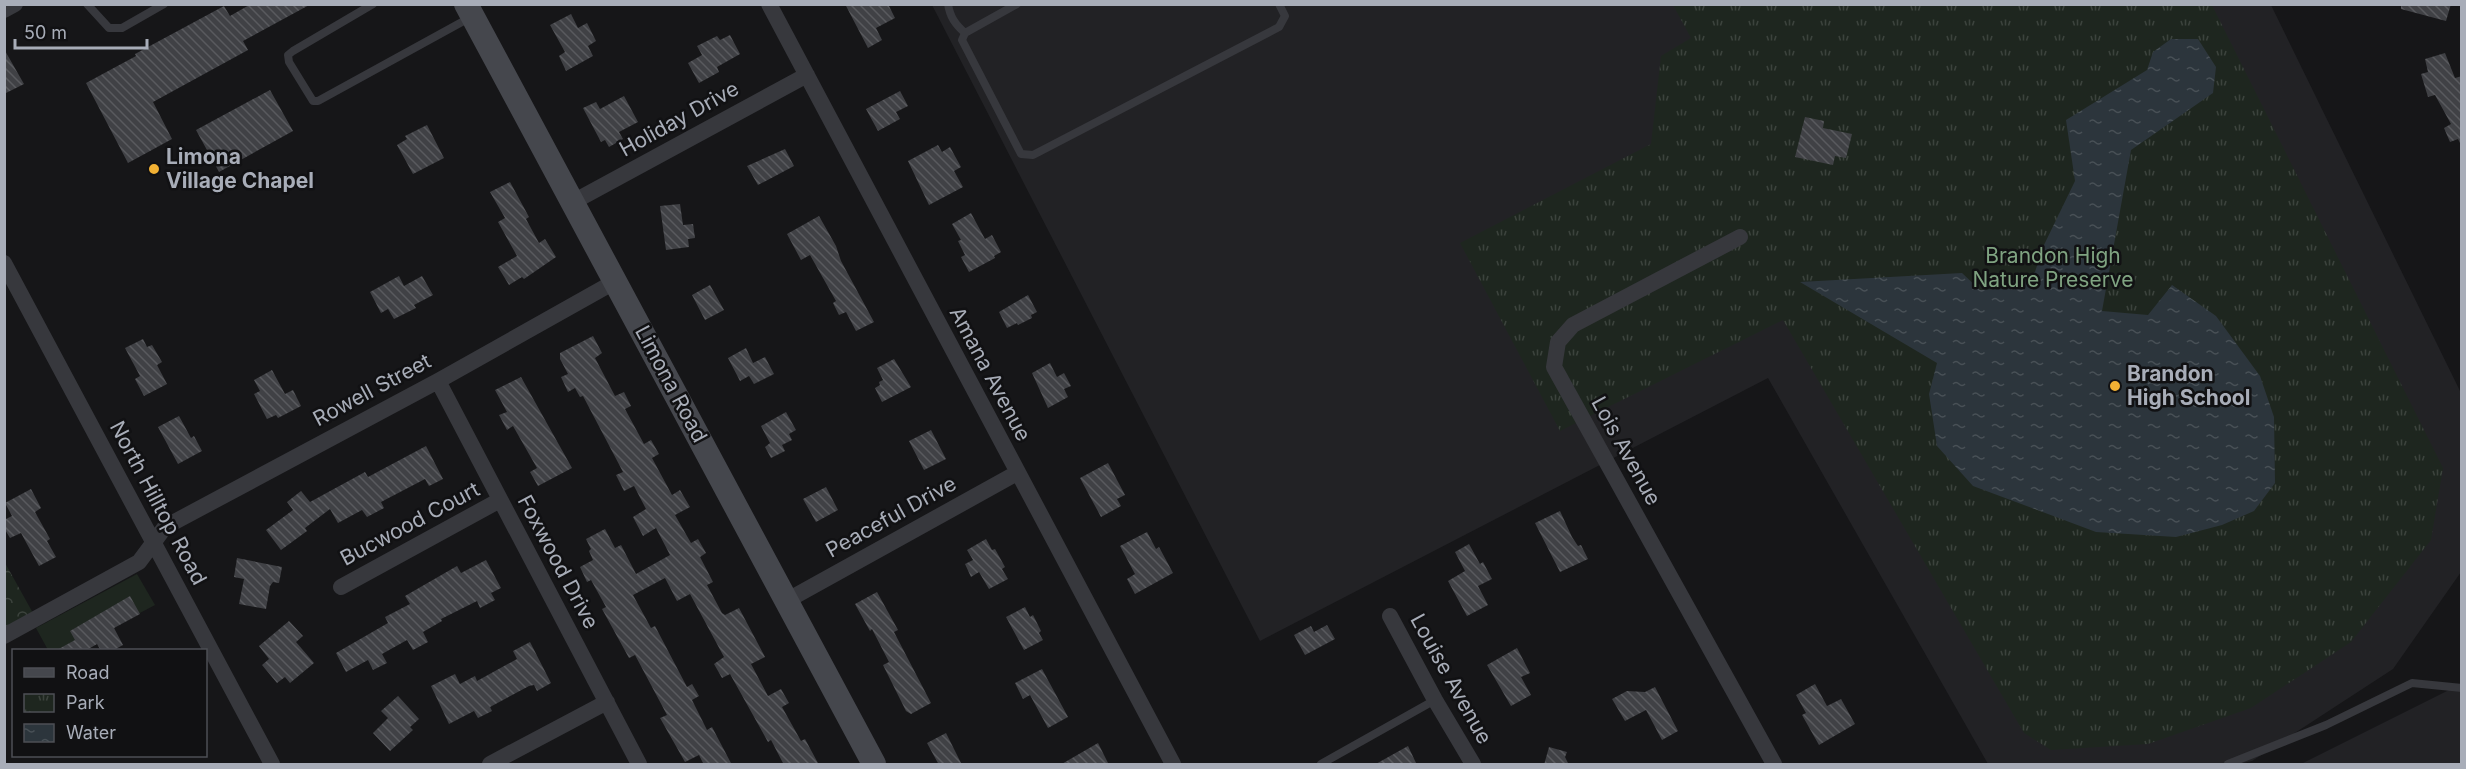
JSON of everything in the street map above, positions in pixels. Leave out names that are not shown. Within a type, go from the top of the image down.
[{"type":"street","points":[[4,10],[15,4]]},
{"type":"street","name":"Amana Avenue","points":[[769,4],[1173,765]]},
{"type":"street","name":"Limona Road","points":[[470,10],[874,765]]},
{"type":"street","name":"Holiday Drive","points":[[573,202],[807,75]]},
{"type":"street","name":"Lois Avenue","points":[[1740,237],[1573,325],[1558,342],[1554,366],[1774,765]]},
{"type":"street","name":"North Hilltop Road","points":[[4,263],[272,765]]},
{"type":"street","name":"Rowell Street","points":[[4,636],[139,562],[165,527],[438,381],[616,281]]},
{"type":"street","name":"Foxwood Drive","points":[[438,381],[639,765]]},
{"type":"street","name":"Peaceful Drive","points":[[786,601],[1017,473]]},
{"type":"street","name":"Bucwood Court","points":[[340,587],[500,500]]},
{"type":"street","name":"Louise Avenue","points":[[1390,616],[1473,765]]},
{"type":"street","points":[[490,765],[606,702]]},
{"type":"lane","points":[[87,4],[109,28],[122,28],[164,4]]},
{"type":"lane","points":[[373,4],[288,56],[289,62],[313,101],[318,101],[470,10]]},
{"type":"lane","points":[[948,4],[956,25],[965,33]]},
{"type":"lane","points":[[1017,4],[965,33],[963,40],[1022,154],[1033,155],[1279,27],[1285,16],[1279,4]]},
{"type":"lane","points":[[2228,765],[2326,725],[2412,683],[2462,688]]},
{"type":"lane","points":[[1321,765],[1435,700]]},
{"type":"shaded area","name":"Brandon High School","points":[[932,5],[2271,5],[2461,393],[2461,572],[2393,669],[2252,761],[2238,764],[1988,764],[1768,378],[1260,641]]},
{"type":"shaded area","points":[[2461,684],[2461,764],[2301,764]]},
{"type":"green space","name":"Brandon High Nature Preserve","points":[[1673,5],[2212,5],[2443,468],[2431,540],[2351,642],[2251,708],[2148,744],[2051,750],[2024,733],[1783,320],[1560,431],[1460,243],[1651,144],[1661,56],[1691,38]]},
{"type":"green space","points":[[4,561],[34,615],[4,631]]},
{"type":"green space","points":[[137,574],[155,605],[72,649],[47,649],[36,628]]},
{"type":"water","points":[[2171,39],[2198,39],[2216,67],[2213,93],[2131,150],[2102,311],[2148,315],[2172,285],[2216,316],[2260,376],[2274,417],[2275,483],[2254,511],[2222,525],[2176,537],[2096,532],[1973,486],[1937,446],[1929,394],[1937,363],[1800,282],[1962,273],[1980,290],[1994,289],[2035,272],[2043,247],[2075,181],[2066,120],[2147,70],[2153,52]]},
{"type":"building","points":[[251,4],[311,4],[243,41],[248,50],[153,102],[172,139],[128,163],[86,83],[224,6],[230,16]]},
{"type":"building","points":[[845,4],[888,4],[895,18],[876,28],[882,40],[868,48]]},
{"type":"building","points":[[2401,4],[2451,4],[2446,21],[2401,9]]},
{"type":"building","points":[[571,14],[578,28],[587,23],[596,41],[588,46],[593,56],[566,71],[559,56],[565,52],[550,25]]},
{"type":"building","points":[[730,35],[740,54],[717,67],[719,72],[699,83],[688,63],[702,55],[697,46],[717,36],[720,40]]},
{"type":"building","points":[[4,49],[24,84],[4,94]]},
{"type":"building","points":[[2445,53],[2455,78],[2462,76],[2462,147],[2458,139],[2450,142],[2444,128],[2451,124],[2435,95],[2428,97],[2421,74],[2428,72],[2425,59]]},
{"type":"building","points":[[270,90],[293,131],[219,172],[196,130]]},
{"type":"building","points":[[900,91],[908,106],[896,112],[900,119],[878,131],[866,109]]},
{"type":"building","points":[[624,96],[638,122],[619,132],[623,139],[609,147],[605,140],[601,142],[583,108],[596,102],[600,109]]},
{"type":"building","points":[[1805,117],[1824,121],[1823,128],[1852,134],[1846,158],[1835,156],[1833,165],[1795,157]]},
{"type":"building","points":[[427,125],[444,158],[413,174],[397,145],[407,139],[405,136]]},
{"type":"building","points":[[938,145],[942,152],[950,147],[961,167],[954,171],[963,187],[929,205],[908,161]]},
{"type":"building","points":[[785,149],[794,166],[758,185],[747,166]]},
{"type":"building","points":[[510,182],[529,217],[526,219],[539,243],[545,239],[556,257],[524,279],[522,277],[509,285],[498,267],[517,256],[498,222],[505,218],[490,192]]},
{"type":"building","points":[[680,204],[683,225],[693,224],[695,238],[688,239],[689,247],[666,250],[660,206]]},
{"type":"building","points":[[971,213],[985,239],[992,235],[1001,252],[994,256],[995,258],[969,272],[961,257],[965,255],[958,241],[961,240],[952,224]]},
{"type":"building","points":[[819,216],[874,322],[856,331],[846,312],[839,315],[833,303],[836,301],[810,255],[801,260],[787,234]]},
{"type":"building","points":[[399,276],[404,286],[422,276],[433,295],[414,305],[416,308],[394,319],[388,309],[381,313],[370,292]]},
{"type":"building","points":[[710,285],[724,310],[705,320],[692,295]]},
{"type":"building","points":[[1028,295],[1037,312],[1031,315],[1032,318],[1007,328],[999,312]]},
{"type":"building","points":[[593,336],[602,353],[595,358],[615,396],[624,392],[631,406],[625,409],[644,444],[651,440],[659,454],[652,458],[672,495],[680,490],[690,507],[675,515],[691,543],[698,539],[706,553],[700,557],[713,582],[707,585],[722,613],[725,615],[739,608],[765,657],[751,664],[768,696],[781,689],[789,703],[782,707],[801,741],[805,739],[819,765],[784,765],[771,740],[768,742],[730,674],[722,678],[714,664],[724,657],[690,594],[677,601],[665,578],[633,595],[651,628],[655,626],[687,687],[692,684],[699,696],[692,700],[707,730],[712,727],[732,765],[704,765],[699,755],[685,762],[660,718],[667,715],[635,655],[629,658],[602,609],[606,607],[591,580],[587,582],[580,567],[593,560],[586,539],[605,529],[615,548],[621,545],[636,574],[670,555],[656,528],[643,536],[633,517],[646,509],[634,486],[624,491],[616,475],[623,472],[583,396],[580,397],[575,388],[568,392],[561,377],[568,374],[560,359],[560,353]]},
{"type":"building","points":[[143,339],[147,347],[152,345],[162,362],[157,365],[167,384],[144,396],[135,379],[140,376],[125,348]]},
{"type":"building","points":[[746,348],[753,363],[765,357],[774,374],[754,384],[749,376],[740,381],[728,358]]},
{"type":"building","points":[[894,359],[911,387],[882,402],[875,388],[883,380],[877,368]]},
{"type":"building","points":[[1050,363],[1057,377],[1064,373],[1071,386],[1064,389],[1068,397],[1048,408],[1032,373]]},
{"type":"building","points":[[272,370],[285,394],[293,390],[301,406],[278,418],[276,415],[267,419],[254,394],[260,391],[254,380]]},
{"type":"building","points":[[521,377],[572,468],[538,486],[530,472],[537,468],[513,426],[507,430],[499,415],[507,412],[495,390]]},
{"type":"building","points":[[786,412],[796,430],[789,434],[792,440],[782,445],[785,451],[771,458],[765,447],[770,443],[761,426]]},
{"type":"building","points":[[179,416],[191,438],[194,436],[202,451],[178,464],[158,427]]},
{"type":"building","points":[[931,430],[946,459],[924,470],[909,441]]},
{"type":"building","points":[[426,446],[443,479],[429,486],[425,479],[381,502],[384,508],[367,517],[362,510],[338,523],[330,509],[305,528],[307,531],[281,550],[266,530],[293,510],[287,502],[301,491],[310,502],[365,472],[368,477]]},
{"type":"building","points":[[1108,463],[1125,495],[1117,499],[1121,506],[1101,517],[1080,478]]},
{"type":"building","points":[[826,487],[838,510],[816,522],[803,499]]},
{"type":"building","points":[[31,489],[41,508],[35,512],[50,539],[47,541],[56,557],[39,566],[21,533],[10,538],[4,528],[4,520],[12,516],[5,503]]},
{"type":"building","points":[[1560,511],[1572,537],[1578,546],[1581,545],[1588,559],[1560,572],[1535,523]]},
{"type":"building","points":[[1147,532],[1156,549],[1159,547],[1173,573],[1135,594],[1127,579],[1135,574],[1120,546]]},
{"type":"building","points":[[986,539],[992,550],[995,549],[1005,567],[1002,569],[1008,579],[989,589],[979,572],[971,577],[965,564],[973,560],[967,550]]},
{"type":"building","points":[[1469,544],[1480,564],[1483,562],[1492,579],[1478,586],[1488,605],[1467,616],[1448,581],[1465,571],[1455,552]]},
{"type":"building","points":[[237,558],[282,567],[279,583],[273,582],[270,586],[266,609],[239,604],[244,579],[234,577]]},
{"type":"building","points":[[486,560],[501,588],[491,593],[495,600],[480,608],[477,601],[441,619],[442,621],[423,632],[428,642],[413,650],[407,640],[382,654],[387,663],[373,670],[368,660],[346,672],[336,653],[388,623],[385,617],[410,604],[405,596],[457,566],[461,573]]},
{"type":"building","points":[[877,592],[898,630],[894,632],[931,703],[911,714],[906,711],[883,665],[889,662],[872,629],[870,631],[855,604]]},
{"type":"building","points":[[130,596],[140,614],[114,628],[123,645],[116,649],[100,649],[97,644],[88,649],[59,649],[75,640],[70,631]]},
{"type":"building","points":[[1025,607],[1030,617],[1033,615],[1043,640],[1024,650],[1006,617]]},
{"type":"building","points":[[289,621],[303,636],[296,642],[314,663],[290,683],[285,677],[277,683],[262,665],[269,659],[259,646]]},
{"type":"building","points":[[1327,625],[1335,639],[1305,655],[1294,635],[1311,626],[1314,632]]},
{"type":"building","points":[[530,642],[551,683],[537,691],[534,685],[529,686],[490,707],[492,711],[478,718],[474,711],[449,724],[431,686],[455,674],[460,684],[475,676],[477,681],[517,659],[513,651]]},
{"type":"building","points":[[1517,648],[1530,673],[1521,677],[1531,695],[1511,706],[1487,665]]},
{"type":"building","points":[[1042,669],[1068,717],[1048,728],[1030,695],[1023,699],[1015,683]]},
{"type":"building","points":[[1815,684],[1827,706],[1841,699],[1855,724],[1819,745],[1802,715],[1806,713],[1796,695]]},
{"type":"building","points":[[1655,687],[1678,731],[1662,740],[1646,710],[1625,721],[1612,699],[1627,691],[1645,692]]},
{"type":"building","points":[[398,696],[419,719],[410,727],[413,730],[390,751],[373,733],[388,718],[381,711]]},
{"type":"building","points":[[946,733],[962,765],[939,765],[927,743]]},
{"type":"building","points":[[1098,743],[1109,765],[1060,765]]},
{"type":"building","points":[[1408,746],[1417,765],[1374,765]]},
{"type":"building","points":[[1549,747],[1567,752],[1565,757],[1569,765],[1544,765]]},
{"type":"place","name":"Limona Village Chapel","points":[[154,169]]},
{"type":"place","name":"Brandon High School","points":[[2115,386]]}]
